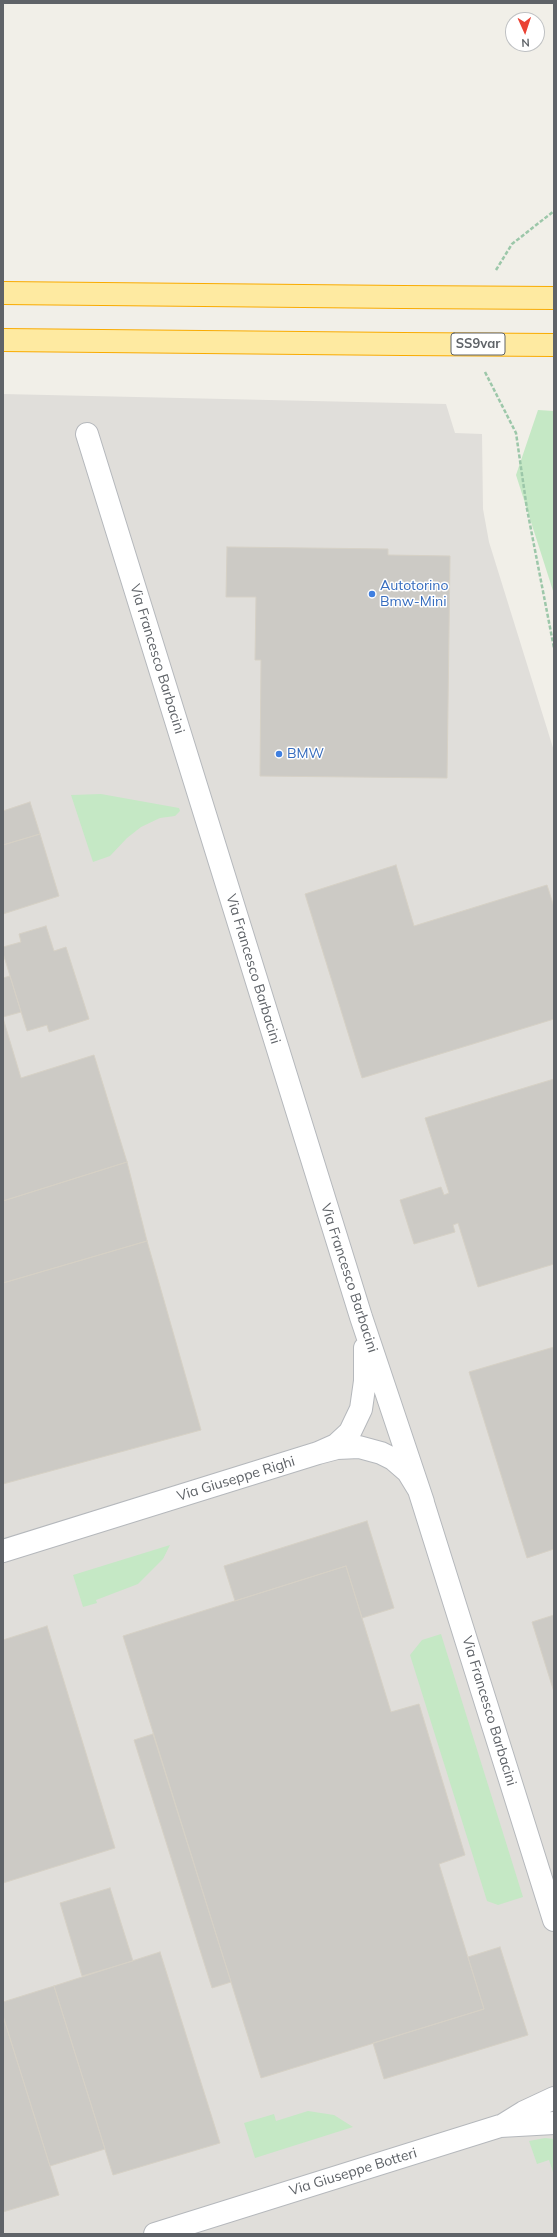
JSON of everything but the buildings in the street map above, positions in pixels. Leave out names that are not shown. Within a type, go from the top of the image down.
[{"type":"highway","points":[[3,293],[554,298]]},
{"type":"highway","name":"SS9var","points":[[3,340],[554,345]]},
{"type":"street","name":"Via Francesco Barbacini","points":[[87,434],[361,1317],[423,1502],[554,1920]]},
{"type":"street","name":"Via Giuseppe Righi","points":[[3,1551],[318,1453],[336,1445],[350,1432],[361,1409],[366,1369],[365,1340],[361,1317]]},
{"type":"street","name":"Via Francesco Barbacini","points":[[318,1453],[337,1448],[359,1447],[381,1453],[393,1459],[408,1472],[423,1502]]},
{"type":"street","points":[[500,2126],[554,2098]]},
{"type":"street","name":"Via Giuseppe Botteri","points":[[155,2234],[500,2126],[554,2123]]},
{"type":"path","points":[[492,275],[512,244],[554,212]]},
{"type":"path","points":[[485,366],[485,374],[516,433],[529,517],[554,648]]},
{"type":"shaded area","points":[[3,394],[446,404],[455,433],[482,434],[483,509],[489,542],[554,751],[554,2234],[3,2234]]},
{"type":"green space","points":[[538,410],[554,411],[554,594],[516,475]]},
{"type":"green space","points":[[101,794],[179,808],[180,811],[175,816],[160,818],[141,827],[127,838],[110,856],[93,862],[71,795]]},
{"type":"green space","points":[[170,1545],[163,1559],[138,1584],[96,1600],[97,1603],[83,1607],[73,1575]]},
{"type":"green space","points":[[441,1634],[523,1897],[498,1905],[487,1901],[410,1655],[422,1640]]},
{"type":"green space","points":[[308,2111],[334,2115],[353,2127],[255,2158],[244,2123],[274,2114],[276,2121]]},
{"type":"green space","points":[[545,2138],[554,2139],[554,2175],[549,2160],[537,2164],[529,2141]]},
{"type":"place","name":"Autotorino Bmw-Mini","points":[[372,594]]},
{"type":"place","name":"BMW","points":[[279,754]]}]
